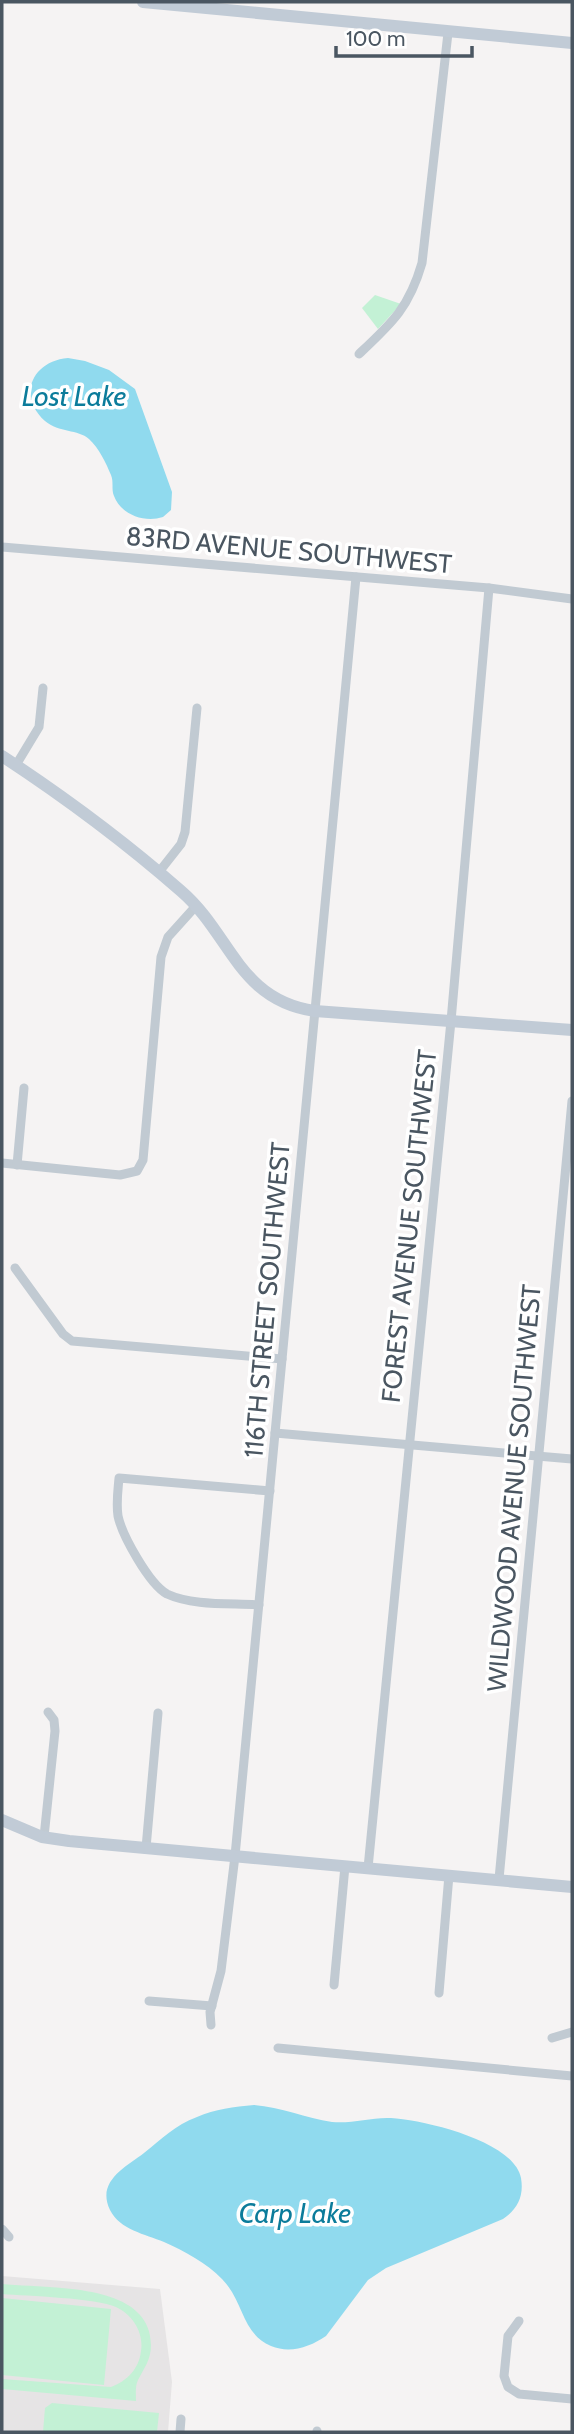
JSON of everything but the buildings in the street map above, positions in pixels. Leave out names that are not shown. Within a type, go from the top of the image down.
[{"type":"street","points":[[143,2],[572,43]]},
{"type":"street","points":[[359,354],[397,319],[416,283],[422,263],[448,33]]},
{"type":"street","name":"83RD AVENUE SOUTHWEST","points":[[2,547],[489,588],[572,598]]},
{"type":"street","name":"116TH STREET SOUTHWEST","points":[[211,2025],[212,2007],[221,1971],[235,1856],[356,577]]},
{"type":"street","name":"FOREST AVENUE SOUTHWEST","points":[[368,1868],[451,1021],[489,588]]},
{"type":"street","points":[[16,765],[39,727],[43,688]]},
{"type":"street","points":[[159,872],[181,844],[185,832],[197,708]]},
{"type":"street","points":[[2,756],[184,893],[244,970],[265,993],[279,1002],[315,1011],[572,1030]]},
{"type":"street","points":[[2,1163],[120,1175],[137,1171],[143,1160],[161,957],[168,937],[195,907]]},
{"type":"street","points":[[17,1165],[24,1088]]},
{"type":"street","name":"WILDWOOD AVENUE SOUTHWEST","points":[[499,1879],[572,1101]]},
{"type":"street","points":[[15,1268],[63,1334],[72,1341],[282,1359]]},
{"type":"street","points":[[275,1433],[572,1460]]},
{"type":"street","points":[[259,1605],[196,1600],[160,1589],[146,1572],[120,1524],[119,1478],[270,1492]]},
{"type":"street","points":[[44,1837],[55,1731],[54,1720],[48,1712]]},
{"type":"street","points":[[146,1848],[158,1713]]},
{"type":"street","points":[[2,1821],[44,1837],[572,1887]]},
{"type":"street","points":[[334,1984],[345,1866]]},
{"type":"street","points":[[439,1993],[449,1875]]},
{"type":"street","points":[[149,2001],[212,2007]]},
{"type":"street","points":[[552,2038],[572,2032]]},
{"type":"street","points":[[278,2048],[572,2076]]},
{"type":"street","points":[[2,2229],[9,2237]]},
{"type":"street","points":[[519,2322],[510,2330],[508,2336],[504,2376],[508,2387],[519,2394],[572,2399]]},
{"type":"street","points":[[180,2432],[181,2419]]},
{"type":"shaded area","points":[[2,2276],[160,2289],[172,2382],[168,2432],[2,2432]]},
{"type":"green space","points":[[375,295],[401,304],[378,329],[362,308]]},
{"type":"green space","points":[[2,2284],[93,2292],[116,2299],[134,2309],[146,2324],[151,2345],[148,2360],[137,2382],[136,2401],[2,2389],[2,2379],[111,2387],[127,2378],[135,2369],[140,2357],[141,2338],[128,2315],[116,2307],[78,2299],[2,2294]]},
{"type":"green space","points":[[2,2298],[111,2309],[104,2385],[2,2375]]},
{"type":"green space","points":[[52,2403],[159,2413],[157,2432],[43,2432],[45,2408]]},
{"type":"water","name":"Lost Lake","points":[[68,358],[109,370],[135,389],[172,492],[171,510],[163,517],[141,518],[122,508],[114,496],[109,470],[93,443],[85,436],[50,425],[36,411],[30,391],[32,381],[45,366]]},
{"type":"water","name":"Carp Lake","points":[[254,2105],[332,2122],[384,2118],[406,2120],[466,2135],[502,2153],[515,2165],[521,2178],[519,2202],[503,2219],[386,2268],[368,2280],[326,2336],[320,2340],[293,2349],[271,2346],[254,2333],[235,2297],[216,2273],[179,2249],[126,2227],[114,2217],[107,2200],[107,2191],[115,2176],[175,2128],[211,2112]]}]
